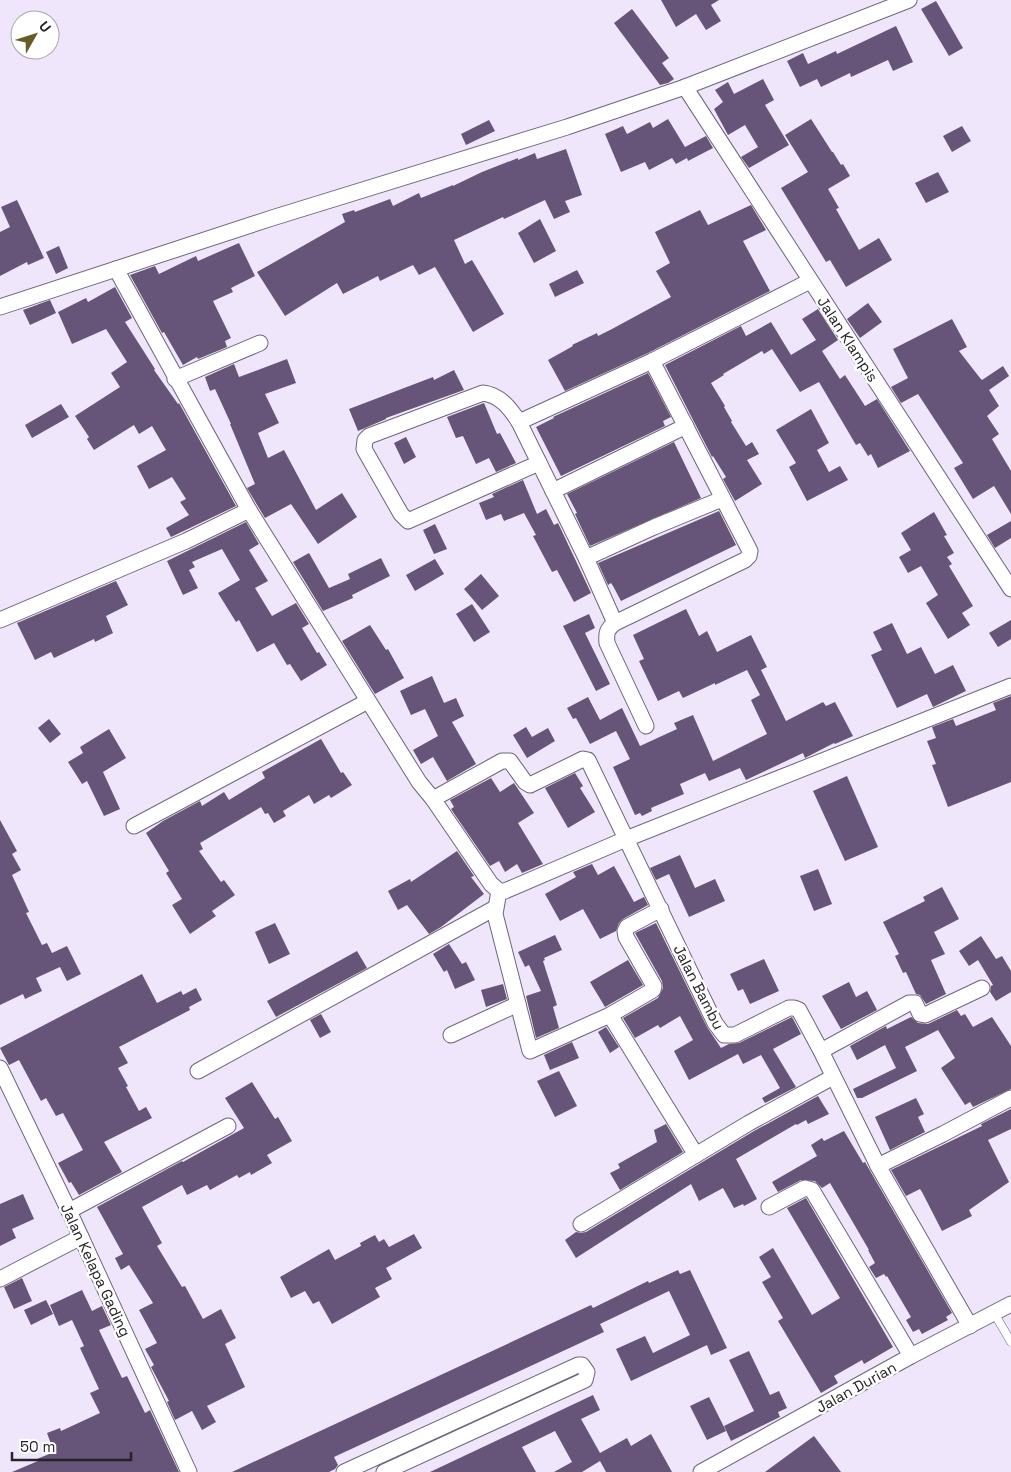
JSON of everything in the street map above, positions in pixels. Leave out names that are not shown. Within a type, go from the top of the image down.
[{"type":"street","points":[[0,307],[272,218],[567,127],[685,87],[909,0]]},
{"type":"street","name":"Jalan Klampis","points":[[685,87],[1011,589]]},
{"type":"street","points":[[116,269],[249,510],[419,782],[433,799],[491,884],[499,891],[505,891],[626,839],[1011,686]]},
{"type":"street","points":[[519,422],[652,361],[810,281]]},
{"type":"street","points":[[175,378],[260,343]]},
{"type":"street","points":[[646,726],[607,643],[607,632],[615,623],[745,560],[749,556],[748,546],[722,500],[652,361]]},
{"type":"street","points":[[539,463],[408,521],[401,514],[364,449],[365,440],[369,436],[483,393],[492,394],[509,407],[519,422],[586,558],[615,623]]},
{"type":"street","points":[[553,491],[686,426]]},
{"type":"street","points":[[586,558],[654,527],[722,500]]},
{"type":"street","points":[[0,620],[186,541],[249,510]]},
{"type":"street","points":[[134,826],[368,700]]},
{"type":"street","name":"Jalan Bambu","points":[[433,799],[502,761],[510,761],[525,782],[530,785],[586,759],[661,909],[715,1023],[724,1035],[735,1035],[789,1008],[799,1010],[878,1166],[970,1326]]},
{"type":"street","points":[[499,891],[495,908],[530,1051],[610,1015],[654,990],[654,986],[626,937],[625,931],[627,927],[661,909]]},
{"type":"street","points":[[198,1071],[495,908]]},
{"type":"street","points":[[821,1051],[909,1003],[914,1003],[920,1014],[925,1015],[982,988]]},
{"type":"street","points":[[451,1035],[518,1004]]},
{"type":"street","points":[[610,1015],[696,1155]]},
{"type":"street","name":"Jalan Kelapa Gading","points":[[0,1068],[69,1211],[189,1472]]},
{"type":"street","points":[[581,1224],[750,1123],[833,1077]]},
{"type":"street","points":[[878,1166],[944,1134],[1011,1098]]},
{"type":"street","points":[[69,1211],[228,1126]]},
{"type":"street","points":[[769,1208],[805,1188],[815,1192],[911,1356]]},
{"type":"street","points":[[0,1279],[81,1237]]},
{"type":"street","name":"Jalan Durian","points":[[701,1472],[911,1356],[1011,1304]]},
{"type":"street","points":[[344,1472],[578,1365],[582,1365],[587,1372],[585,1380],[384,1472]]},
{"type":"lane","points":[[994,1313],[1011,1342]]},
{"type":"building","points":[[661,0],[719,0],[711,5],[721,21],[706,30],[696,14],[676,27]]},
{"type":"building","points":[[936,1],[963,48],[949,56],[921,9]]},
{"type":"building","points":[[632,9],[669,58],[662,63],[674,79],[668,83],[660,85],[614,23]]},
{"type":"building","points":[[896,26],[913,62],[893,71],[888,60],[851,77],[850,73],[821,87],[817,79],[800,87],[787,61],[803,53],[808,64],[836,51],[837,54]]},
{"type":"building","points":[[763,79],[774,100],[765,105],[789,145],[749,168],[741,157],[758,147],[745,125],[728,135],[714,109],[723,102],[715,90],[728,82],[734,94]]},
{"type":"building","points":[[668,119],[685,147],[706,136],[713,148],[688,161],[687,158],[676,164],[672,158],[649,170],[645,162],[621,172],[605,134],[623,126],[627,134],[650,122],[653,128]]},
{"type":"building","points":[[811,119],[850,176],[828,189],[839,208],[836,209],[859,250],[879,238],[892,260],[846,287],[830,260],[826,262],[781,188],[808,172],[785,135]]},
{"type":"building","points":[[489,120],[495,131],[466,145],[461,134]]},
{"type":"building","points":[[962,126],[971,141],[952,152],[943,136]]},
{"type":"building","points":[[566,149],[582,195],[565,201],[570,212],[554,219],[545,200],[454,240],[465,264],[472,260],[504,314],[473,332],[435,267],[419,275],[413,265],[380,281],[378,276],[343,294],[337,283],[285,316],[257,272],[345,222],[342,214],[354,210],[355,212],[390,199],[393,206],[419,193],[421,198],[518,158],[518,160],[535,153],[537,159]]},
{"type":"building","points":[[938,172],[949,192],[926,203],[915,183]]},
{"type":"building","points":[[17,200],[44,258],[28,265],[27,262],[0,276],[0,232],[10,227],[1,207]]},
{"type":"building","points":[[751,205],[766,230],[743,241],[770,291],[648,353],[565,391],[548,360],[572,345],[597,333],[598,336],[671,297],[656,271],[670,263],[655,232],[700,210],[708,225]]},
{"type":"building","points":[[540,219],[556,251],[534,263],[518,233]]},
{"type":"building","points":[[239,243],[255,276],[231,288],[233,292],[213,301],[231,338],[225,341],[227,347],[198,359],[197,357],[183,365],[164,332],[162,333],[130,275],[155,266],[159,274],[196,256],[198,261]]},
{"type":"building","points":[[59,246],[68,268],[56,274],[46,252]]},
{"type":"building","points":[[577,270],[584,283],[555,297],[549,284]]},
{"type":"building","points":[[115,287],[132,318],[125,322],[154,370],[179,403],[236,506],[171,537],[166,528],[189,515],[180,502],[186,499],[172,477],[149,489],[137,466],[166,450],[152,426],[139,434],[134,425],[94,450],[87,439],[89,437],[75,416],[120,387],[111,373],[127,362],[106,329],[72,344],[58,312],[86,298],[88,302]]},
{"type":"building","points":[[50,300],[56,313],[30,325],[23,310]]},
{"type":"building","points":[[868,303],[882,322],[860,338],[847,319]]},
{"type":"building","points":[[818,309],[838,340],[822,351],[840,379],[845,375],[865,406],[877,399],[910,451],[878,468],[871,454],[868,456],[860,443],[856,445],[819,382],[800,392],[772,349],[764,354],[762,351],[711,383],[746,446],[752,442],[759,454],[747,460],[762,484],[735,501],[723,479],[726,477],[712,457],[665,365],[741,326],[746,336],[771,322],[791,355],[816,340],[802,319]]},
{"type":"building","points":[[952,319],[967,347],[959,351],[982,380],[1003,366],[1009,376],[989,390],[999,406],[987,416],[999,434],[992,439],[1011,471],[1011,514],[994,486],[973,499],[954,468],[963,463],[918,394],[901,403],[891,387],[908,378],[893,349]]},
{"type":"building","points":[[287,359],[296,383],[265,394],[279,423],[258,433],[268,458],[284,450],[316,510],[342,493],[357,517],[318,544],[291,504],[265,518],[247,488],[255,484],[231,424],[215,389],[210,391],[205,377],[234,364],[239,377]]},
{"type":"building","points":[[454,370],[464,390],[386,418],[358,431],[349,409],[433,377],[434,380]]},
{"type":"building","points":[[648,373],[671,417],[663,421],[665,426],[561,476],[536,427],[553,417]]},
{"type":"building","points":[[484,403],[497,434],[500,433],[516,463],[496,472],[489,458],[476,464],[463,436],[456,438],[447,417]]},
{"type":"building","points":[[61,404],[69,417],[32,438],[25,425]]},
{"type":"building","points":[[811,409],[829,443],[817,450],[829,472],[840,466],[848,480],[807,501],[789,467],[796,463],[776,430]]},
{"type":"building","points":[[406,437],[416,457],[404,464],[394,443]]},
{"type":"building","points":[[674,442],[701,498],[590,546],[567,494]]},
{"type":"building","points":[[523,480],[537,514],[546,509],[554,525],[558,523],[591,593],[574,602],[557,570],[552,572],[533,536],[536,535],[524,513],[504,521],[501,514],[486,520],[479,503],[494,497],[492,494]]},
{"type":"building","points":[[719,511],[736,545],[621,601],[611,583],[608,585],[598,563]]},
{"type":"building","points":[[934,512],[947,535],[944,536],[954,553],[947,557],[952,564],[949,566],[973,606],[962,613],[970,625],[948,639],[926,603],[938,595],[921,566],[908,573],[899,557],[911,550],[901,533]]},
{"type":"building","points":[[1011,521],[1011,538],[995,548],[987,535]]},
{"type":"building","points":[[246,522],[259,544],[249,550],[268,581],[255,588],[272,616],[296,603],[309,624],[302,628],[317,653],[319,652],[327,665],[301,681],[290,664],[287,665],[274,643],[257,652],[239,620],[236,622],[218,593],[240,580],[222,549],[192,562],[195,567],[189,570],[198,588],[183,595],[167,561]]},
{"type":"building","points":[[435,524],[447,549],[434,554],[423,530]]},
{"type":"building","points":[[309,553],[329,588],[350,579],[348,574],[381,558],[390,576],[352,595],[353,598],[323,611],[293,562]]},
{"type":"building","points":[[435,559],[444,574],[415,591],[406,575]]},
{"type":"building","points":[[481,574],[499,596],[482,610],[464,589]]},
{"type":"building","points":[[116,581],[128,605],[106,616],[113,633],[95,642],[94,639],[54,658],[51,652],[35,660],[17,623]]},
{"type":"building","points":[[472,604],[490,632],[474,642],[456,614]]},
{"type":"building","points":[[686,609],[699,636],[707,631],[717,652],[751,635],[767,667],[761,670],[786,721],[823,702],[826,706],[835,702],[853,736],[834,743],[805,758],[803,753],[746,780],[740,768],[709,781],[705,773],[680,784],[684,794],[651,808],[652,811],[642,816],[640,813],[635,815],[613,767],[630,759],[616,731],[590,744],[576,718],[573,719],[567,708],[588,697],[600,720],[622,708],[640,746],[677,729],[674,723],[693,715],[713,761],[767,734],[751,700],[760,695],[747,670],[683,698],[679,691],[658,701],[639,661],[644,659],[633,635]]},
{"type":"building","points":[[589,614],[595,628],[585,633],[610,684],[596,691],[563,626]]},
{"type":"building","points":[[1011,620],[1011,639],[998,647],[989,633]]},
{"type":"building","points":[[892,623],[907,654],[921,647],[935,674],[953,665],[966,691],[933,707],[927,694],[897,708],[871,655],[882,650],[873,632]]},
{"type":"building","points":[[370,625],[386,650],[388,649],[404,678],[375,694],[342,641]]},
{"type":"building","points":[[432,676],[444,703],[456,698],[464,716],[452,722],[476,764],[447,781],[433,757],[421,764],[413,750],[438,736],[425,709],[411,715],[400,691]]},
{"type":"building","points":[[1011,696],[1011,782],[948,807],[932,765],[936,764],[927,741],[936,738],[932,727],[953,719],[956,726],[996,710],[993,703]]},
{"type":"building","points":[[49,719],[61,734],[50,743],[38,728]]},
{"type":"building","points":[[526,727],[532,737],[548,728],[555,741],[527,758],[513,735]]},
{"type":"building","points":[[109,729],[126,758],[103,772],[120,809],[104,816],[87,781],[82,784],[68,762],[83,753],[80,747]]},
{"type":"building","points":[[321,739],[341,773],[343,772],[352,785],[331,798],[329,795],[314,804],[309,795],[283,811],[286,816],[274,823],[268,813],[265,814],[261,807],[200,843],[203,849],[199,851],[221,882],[224,880],[235,895],[212,911],[216,916],[190,934],[172,905],[182,899],[166,873],[169,871],[146,833],[163,821],[200,801],[202,806],[224,792],[229,800],[265,778],[262,772]]},
{"type":"building","points":[[575,773],[583,786],[580,788],[595,812],[568,828],[545,788]]},
{"type":"building","points":[[847,776],[878,847],[845,861],[813,791]]},
{"type":"building","points":[[491,778],[500,792],[514,783],[534,813],[518,823],[543,864],[522,873],[517,864],[505,872],[499,861],[490,866],[451,809],[454,807],[450,800]]},
{"type":"building","points":[[0,820],[17,851],[12,854],[21,870],[12,875],[29,912],[26,913],[42,945],[47,943],[52,953],[67,946],[81,974],[67,981],[60,967],[36,978],[42,991],[25,999],[23,994],[0,1005]]},
{"type":"building","points":[[457,851],[474,876],[471,877],[484,894],[429,934],[407,905],[398,910],[388,891],[410,879],[411,882]]},
{"type":"building","points":[[680,855],[695,888],[715,879],[725,901],[689,917],[669,874],[656,880],[650,868]]},
{"type":"building","points":[[592,864],[598,875],[614,866],[634,902],[644,897],[648,905],[623,919],[616,931],[600,939],[583,909],[560,921],[545,894],[576,877],[573,872]]},
{"type":"building","points":[[818,869],[832,904],[814,911],[800,876]]},
{"type":"building","points":[[942,887],[959,919],[934,932],[945,954],[931,960],[946,994],[926,1004],[920,995],[916,994],[906,972],[903,973],[895,956],[899,954],[883,922],[925,901],[923,897]]},
{"type":"building","points":[[275,923],[290,954],[269,964],[255,932]]},
{"type":"building","points":[[656,923],[707,1027],[721,1048],[729,1044],[739,1043],[792,1017],[801,1034],[773,1049],[796,1087],[765,1103],[762,1098],[780,1088],[761,1055],[743,1064],[738,1054],[689,1080],[674,1051],[693,1040],[680,1016],[660,1028],[658,1025],[635,1038],[623,1018],[658,998],[663,988],[662,981],[635,933]]},
{"type":"building","points":[[555,935],[562,950],[544,958],[545,960],[543,961],[557,1005],[553,1007],[559,1028],[536,1038],[526,996],[541,991],[529,965],[525,967],[518,952]]},
{"type":"building","points":[[981,936],[996,959],[1002,956],[1011,971],[1011,992],[996,1001],[990,992],[993,985],[978,960],[969,966],[959,951]]},
{"type":"building","points":[[449,944],[462,964],[466,962],[475,980],[455,989],[447,970],[444,972],[433,954]]},
{"type":"building","points":[[357,951],[367,968],[276,1017],[267,1001]]},
{"type":"building","points":[[764,959],[779,991],[750,1004],[743,989],[738,991],[730,974]]},
{"type":"building","points":[[628,960],[643,985],[605,1007],[590,982]]},
{"type":"building","points":[[142,974],[157,1003],[181,991],[183,995],[196,988],[202,1000],[189,1007],[190,1010],[119,1047],[128,1063],[118,1068],[128,1086],[126,1087],[139,1111],[146,1107],[152,1118],[104,1142],[122,1172],[79,1195],[71,1182],[69,1183],[58,1163],[83,1150],[63,1113],[56,1116],[46,1098],[41,1101],[19,1060],[9,1065],[0,1048]]},
{"type":"building","points":[[849,982],[856,997],[867,991],[877,1010],[841,1029],[822,996]]},
{"type":"building","points":[[503,984],[507,999],[486,1007],[481,990]]},
{"type":"building","points":[[957,1010],[961,1016],[965,1014],[973,1027],[992,1017],[1011,1046],[1011,1089],[973,1107],[970,1102],[965,1105],[941,1068],[955,1058],[938,1030],[905,1047],[917,1071],[862,1098],[857,1098],[853,1089],[896,1068],[885,1045],[857,1060],[850,1046],[886,1026],[887,1029],[911,1017],[918,1023],[928,1024]]},
{"type":"building","points":[[321,1014],[331,1032],[320,1038],[310,1020]]},
{"type":"building","points":[[606,1027],[619,1047],[610,1053],[598,1032]]},
{"type":"building","points":[[572,1042],[579,1058],[550,1070],[544,1055]]},
{"type":"building","points":[[559,1071],[577,1106],[555,1117],[537,1081]]},
{"type":"building","points":[[252,1082],[275,1119],[278,1117],[292,1141],[267,1155],[272,1163],[251,1175],[250,1172],[239,1178],[237,1175],[210,1190],[207,1185],[187,1195],[182,1185],[142,1207],[162,1243],[157,1246],[182,1287],[185,1286],[203,1319],[221,1309],[236,1338],[225,1344],[245,1387],[207,1406],[216,1422],[202,1430],[192,1411],[175,1420],[167,1402],[169,1401],[151,1367],[154,1365],[145,1349],[157,1343],[139,1310],[153,1303],[129,1265],[121,1270],[115,1258],[123,1254],[97,1207],[244,1128],[225,1098]]},
{"type":"building","points":[[818,1096],[829,1114],[808,1124],[806,1120],[796,1124],[736,1159],[757,1199],[744,1206],[743,1204],[734,1208],[723,1188],[699,1201],[691,1184],[576,1258],[565,1240],[576,1232],[586,1232],[754,1131]]},
{"type":"building","points":[[916,1098],[924,1114],[918,1117],[925,1132],[890,1150],[875,1117]]},
{"type":"building","points":[[1011,1109],[1011,1129],[988,1140],[1009,1182],[969,1210],[972,1216],[942,1231],[920,1189],[906,1196],[891,1170],[982,1126],[981,1124]]},
{"type":"building","points":[[666,1124],[683,1152],[620,1190],[610,1173],[620,1168],[618,1164],[657,1142],[654,1130]]},
{"type":"building","points":[[844,1131],[863,1163],[865,1162],[952,1313],[946,1317],[948,1320],[922,1334],[919,1329],[913,1332],[906,1320],[911,1317],[887,1276],[884,1274],[876,1278],[869,1267],[875,1263],[869,1250],[830,1183],[822,1188],[815,1181],[801,1180],[778,1192],[772,1182],[817,1156],[811,1145],[822,1138],[824,1141]]},
{"type":"building","points":[[23,1194],[34,1219],[12,1229],[16,1238],[0,1246],[0,1204]]},
{"type":"building","points":[[806,1198],[893,1347],[864,1364],[862,1360],[834,1376],[838,1383],[821,1393],[778,1321],[783,1318],[762,1282],[771,1277],[759,1257],[773,1248],[812,1315],[840,1298],[787,1208]]},
{"type":"building","points":[[414,1234],[422,1248],[386,1268],[392,1279],[375,1288],[380,1297],[332,1324],[319,1301],[313,1304],[305,1291],[291,1298],[280,1277],[329,1249],[335,1260],[361,1246],[360,1243],[375,1235],[379,1242],[384,1239],[389,1247]]},
{"type":"building","points":[[678,1270],[680,1274],[690,1270],[727,1348],[711,1355],[707,1345],[631,1381],[616,1349],[645,1336],[653,1353],[690,1335],[669,1291],[600,1324],[604,1332],[334,1457],[338,1465],[329,1472],[232,1472],[591,1305],[593,1308],[648,1281],[649,1283]]},
{"type":"building","points":[[22,1278],[32,1301],[14,1309],[4,1287]]},
{"type":"building","points":[[82,1290],[92,1311],[102,1306],[111,1325],[99,1330],[122,1378],[127,1376],[145,1413],[150,1410],[179,1472],[12,1472],[54,1452],[47,1433],[60,1428],[61,1431],[100,1413],[90,1393],[99,1389],[80,1348],[84,1346],[72,1320],[59,1326],[50,1305]]},
{"type":"building","points":[[46,1300],[53,1314],[31,1325],[24,1310]]},
{"type":"building","points":[[749,1351],[770,1395],[779,1391],[787,1408],[778,1412],[780,1417],[731,1441],[724,1426],[754,1411],[729,1360]]},
{"type":"building","points":[[593,1395],[600,1410],[581,1419],[600,1453],[627,1438],[631,1446],[651,1434],[672,1472],[606,1472],[600,1461],[582,1472],[554,1472],[572,1462],[555,1431],[522,1447],[536,1472],[430,1472]]},
{"type":"building","points":[[709,1397],[726,1431],[707,1440],[690,1406]]},
{"type":"building","points":[[814,1436],[841,1472],[765,1472]]}]
